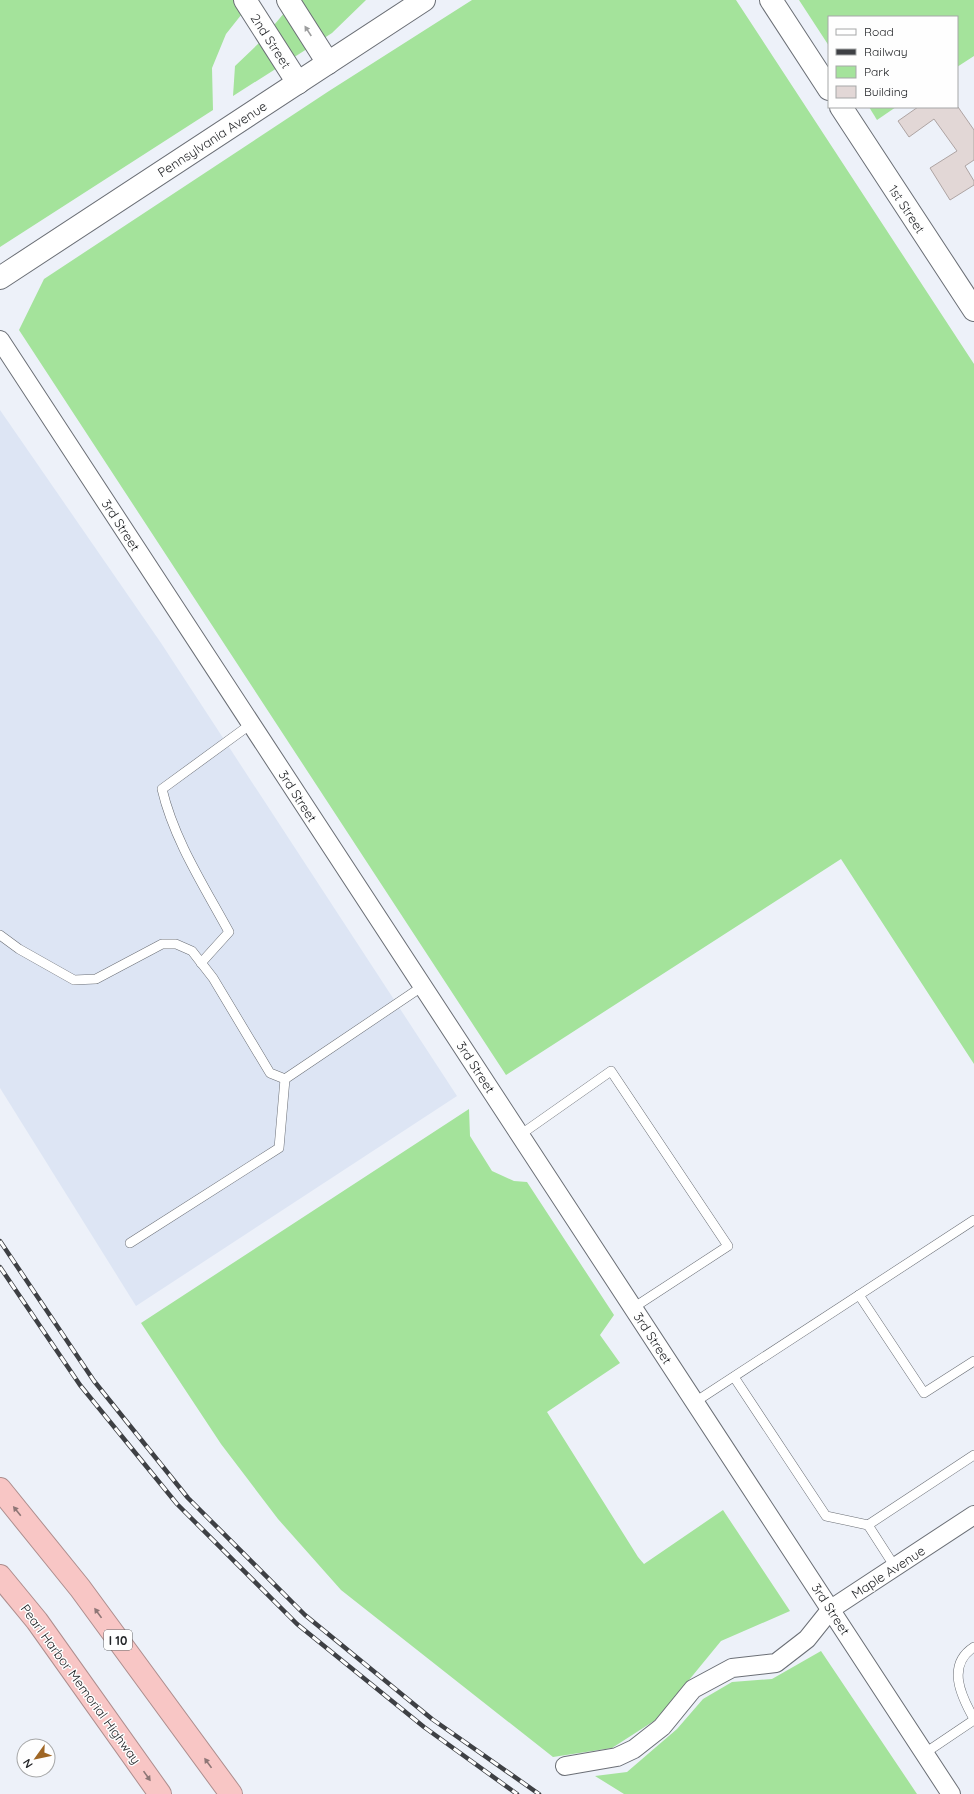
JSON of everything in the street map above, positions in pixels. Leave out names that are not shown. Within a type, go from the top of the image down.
[{"type":"highway","name":"I 10","points":[[0,1489],[80,1588],[231,1794]]},
{"type":"highway","name":"Pearl Harbor Memorial Highway","points":[[0,1576],[37,1621],[160,1794]]},
{"type":"street","name":"2nd Street","points":[[245,0],[298,83]]},
{"type":"street","points":[[288,0],[328,63]]},
{"type":"street","name":"Pennsylvania Avenue","points":[[0,278],[424,0]]},
{"type":"street","points":[[771,0],[828,87]]},
{"type":"street","name":"1st Street","points":[[842,108],[974,310]]},
{"type":"street","name":"3rd Street","points":[[0,340],[951,1794]]},
{"type":"street","name":"Maple Avenue","points":[[565,1766],[617,1757],[634,1749],[662,1728],[693,1689],[732,1668],[776,1663],[807,1639],[831,1609],[974,1515]]},
{"type":"lane","points":[[201,963],[229,932],[185,851],[167,809],[162,789],[251,724]]},
{"type":"lane","points":[[0,935],[19,949],[74,980],[96,978],[162,944],[176,944],[192,951],[213,978],[270,1073],[285,1079]]},
{"type":"lane","points":[[285,1079],[423,986]]},
{"type":"lane","points":[[520,1135],[611,1070],[728,1246],[633,1308]]},
{"type":"lane","points":[[130,1243],[279,1148],[285,1079]]},
{"type":"lane","points":[[695,1402],[974,1220]]},
{"type":"lane","points":[[859,1295],[924,1393],[974,1360]]},
{"type":"lane","points":[[734,1377],[826,1516],[868,1525],[896,1567]]},
{"type":"lane","points":[[868,1525],[974,1455]]},
{"type":"lane","points":[[924,1753],[974,1720],[962,1698],[958,1681],[959,1664],[969,1650],[974,1646]]},
{"type":"shaded area","points":[[0,410],[161,643],[457,1096],[136,1306],[0,1088]]},
{"type":"green space","points":[[0,0],[253,0],[226,34],[212,68],[213,110],[0,247]]},
{"type":"green space","points":[[295,0],[366,0],[332,33],[233,96],[235,66],[259,43]]},
{"type":"green space","points":[[472,0],[736,0],[974,364],[974,1064],[841,859],[506,1075],[19,330],[44,279],[329,91]]},
{"type":"green space","points":[[799,0],[974,0],[974,56],[958,66],[958,16],[828,16],[828,44]]},
{"type":"green space","points":[[870,108],[895,108],[877,120]]},
{"type":"green space","points":[[469,1109],[470,1136],[492,1171],[514,1181],[527,1182],[614,1315],[600,1335],[620,1363],[547,1412],[638,1557],[644,1564],[723,1510],[790,1611],[721,1641],[657,1719],[612,1748],[553,1757],[341,1590],[278,1519],[221,1444],[141,1323]]},
{"type":"green space","points":[[821,1651],[917,1794],[624,1794],[595,1776],[627,1772],[677,1729],[703,1699],[732,1682],[772,1679]]},
{"type":"building","points":[[958,107],[974,130],[974,160],[965,166],[974,181],[974,185],[950,200],[930,168],[957,151],[934,119],[909,137],[898,121],[917,108]]},
{"type":"railway","points":[[0,1241],[94,1381],[188,1498],[305,1615],[432,1719],[539,1794]]},
{"type":"railway","points":[[0,1267],[80,1385],[177,1504],[297,1624],[424,1727],[517,1794]]}]
